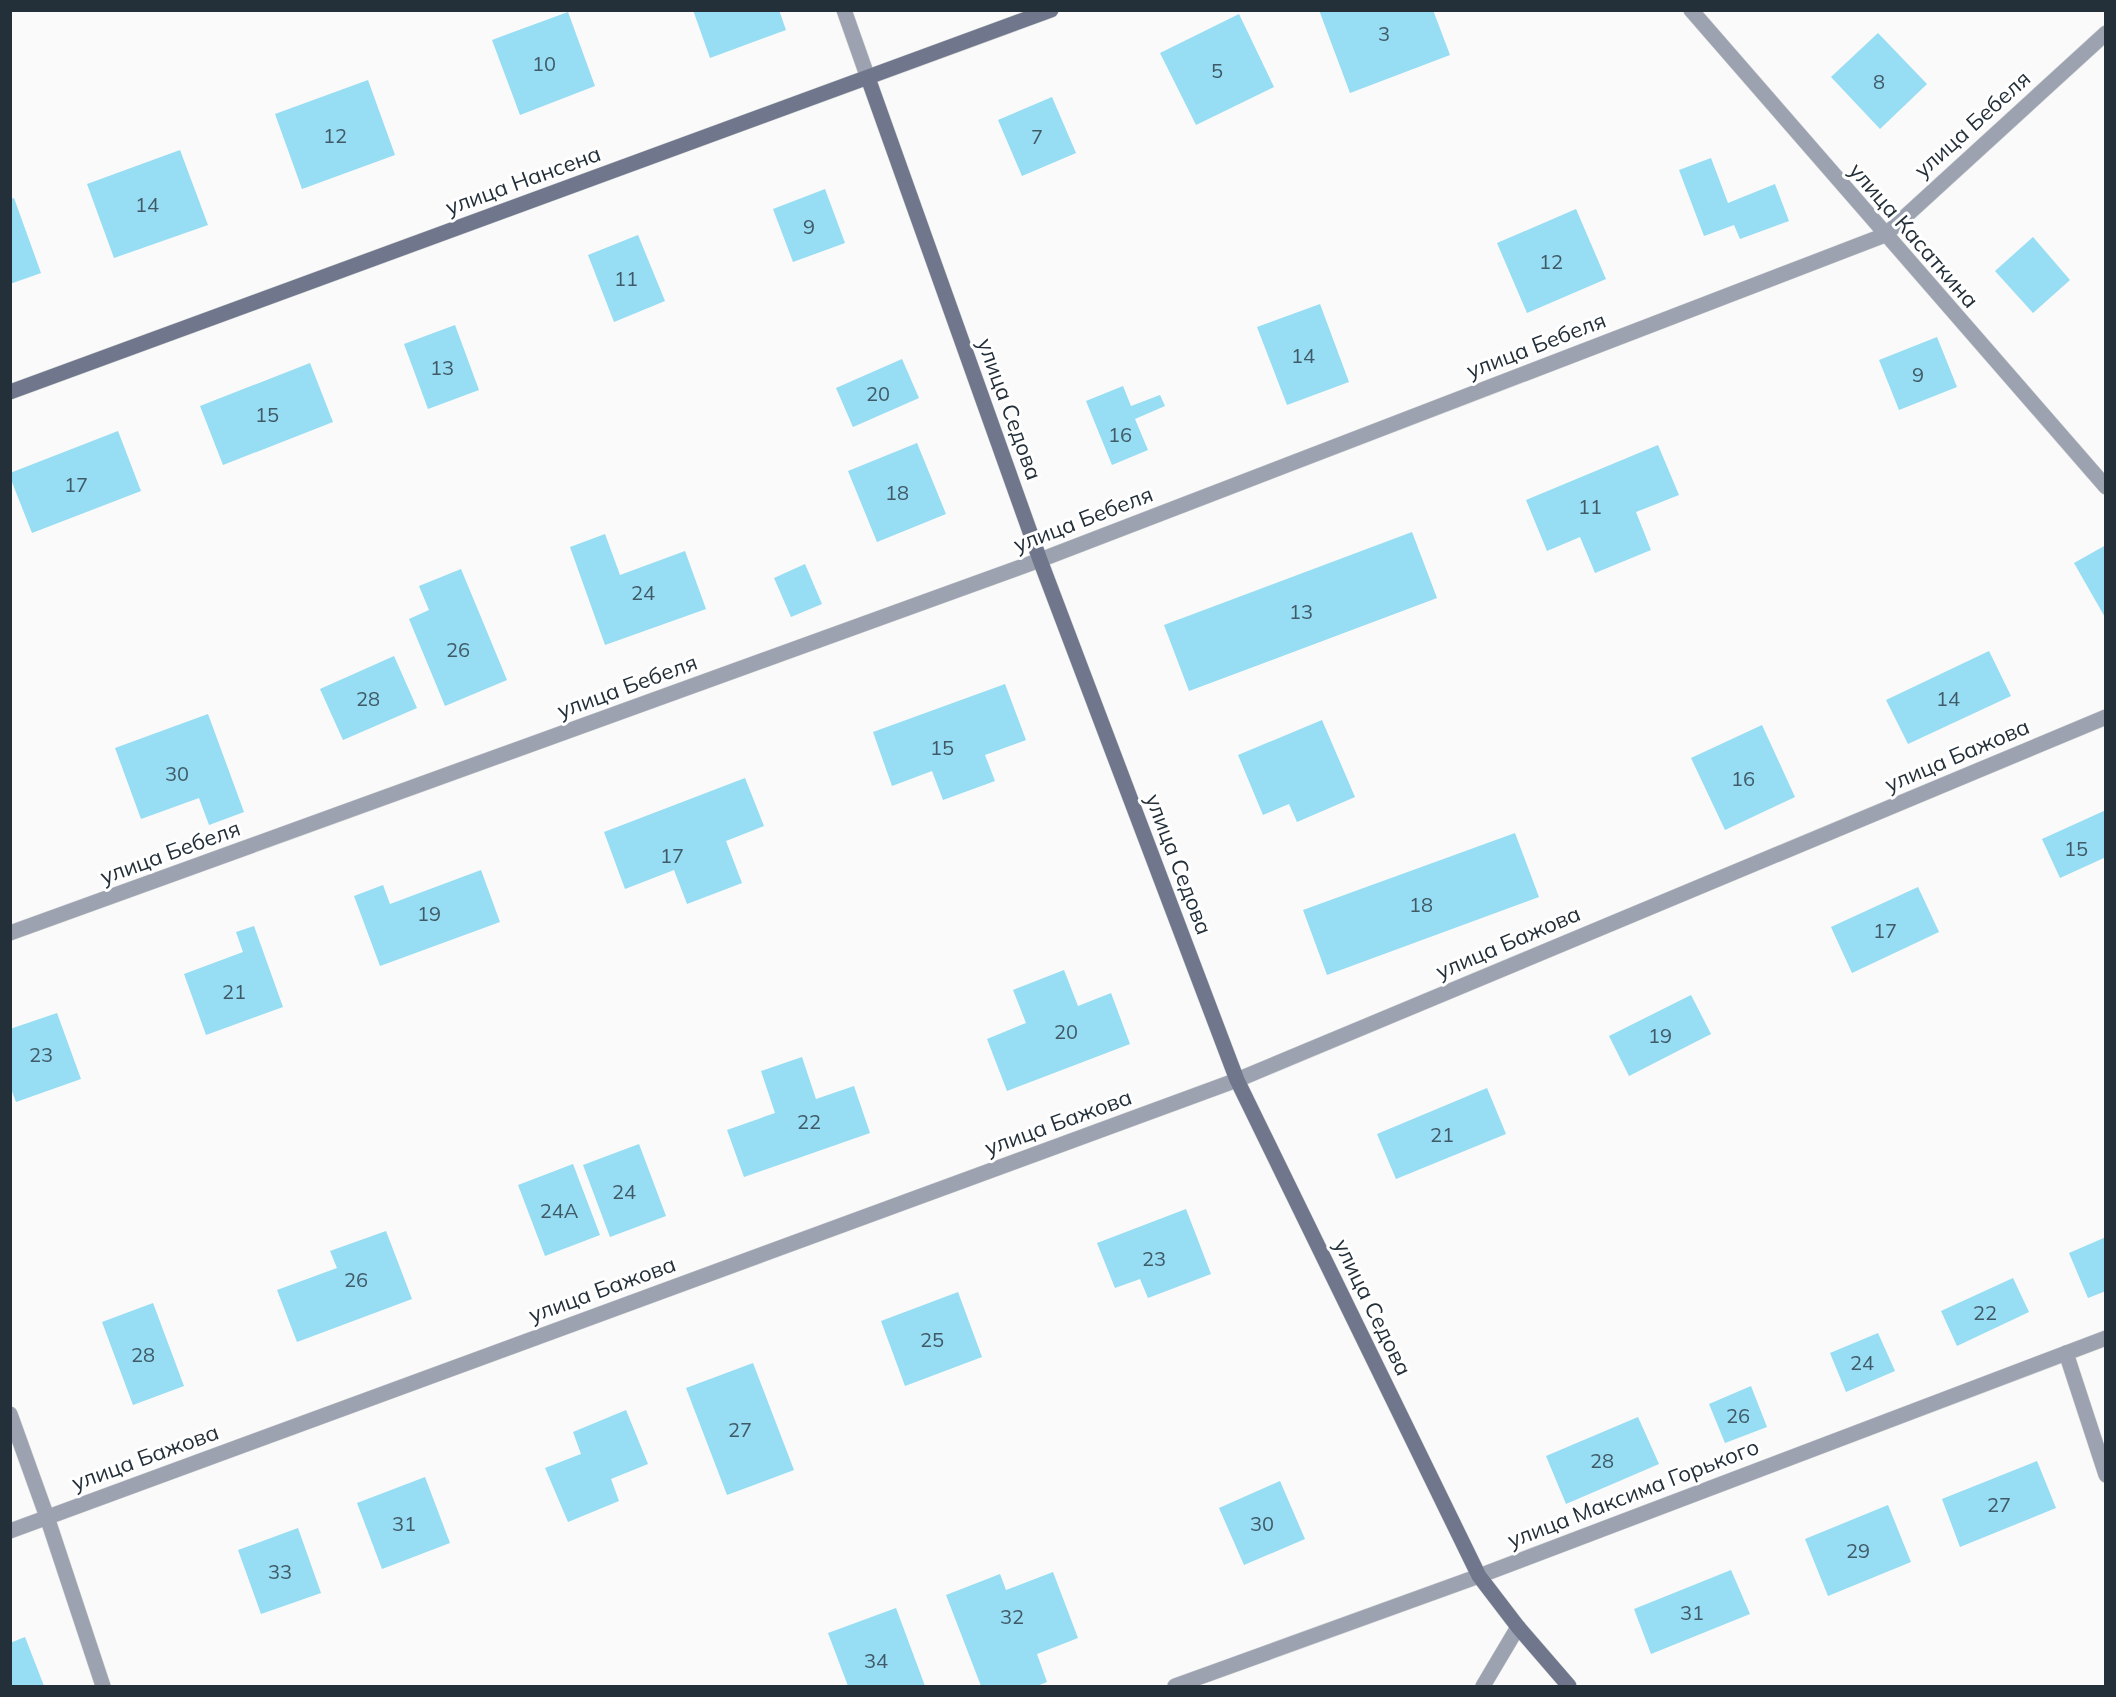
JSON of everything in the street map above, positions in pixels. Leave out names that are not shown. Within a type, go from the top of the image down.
[{"type":"street","name":"улица Седова","points":[[844,10],[1040,560],[1236,1080],[1479,1576],[1518,1627],[1569,1686]]},
{"type":"street","name":"улица Нансена","points":[[10,392],[1051,10]]},
{"type":"street","name":"улица Касаткина","points":[[1691,10],[2106,487]]},
{"type":"street","name":"улица Бебеля","points":[[10,933],[1040,560],[1885,235],[2106,33]]},
{"type":"street","name":"улица Бажова","points":[[10,1531],[1236,1080],[2106,717]]},
{"type":"street","name":"улица Максима Горького","points":[[1175,1686],[1479,1576],[2106,1338]]},
{"type":"street","points":[[2066,1353],[2106,1475]]},
{"type":"street","points":[[10,1414],[103,1686]]},
{"type":"street","points":[[1483,1686],[1518,1627]]},
{"type":"building","points":[[693,10],[779,10],[786,30],[710,58]]},
{"type":"building","points":[[1319,10],[1433,10],[1450,55],[1350,93]]},
{"type":"building","points":[[568,12],[595,86],[520,115],[492,40]]},
{"type":"building","points":[[1239,14],[1274,87],[1196,125],[1160,53]]},
{"type":"building","points":[[1878,33],[1927,84],[1880,129],[1831,77]]},
{"type":"building","points":[[368,80],[395,155],[302,189],[275,114]]},
{"type":"building","points":[[1052,97],[1076,153],[1022,176],[998,120]]},
{"type":"building","points":[[180,150],[208,225],[114,258],[87,184]]},
{"type":"building","points":[[1711,158],[1728,203],[1775,184],[1789,221],[1740,239],[1734,225],[1704,236],[1679,170]]},
{"type":"building","points":[[825,189],[845,243],[793,262],[773,209]]},
{"type":"building","points":[[14,198],[41,273],[10,284],[10,199]]},
{"type":"building","points":[[1576,209],[1606,279],[1527,313],[1497,243]]},
{"type":"building","points":[[638,235],[665,301],[614,322],[588,255]]},
{"type":"building","points":[[2033,237],[2070,280],[2033,313],[1995,271]]},
{"type":"building","points":[[1320,304],[1349,382],[1287,405],[1257,327]]},
{"type":"building","points":[[455,325],[479,390],[428,409],[404,344]]},
{"type":"building","points":[[1937,337],[1957,387],[1899,410],[1879,360]]},
{"type":"building","points":[[902,359],[919,398],[853,427],[836,388]]},
{"type":"building","points":[[310,363],[333,422],[223,465],[200,406]]},
{"type":"building","points":[[1123,386],[1131,406],[1160,395],[1165,406],[1135,419],[1148,450],[1112,465],[1086,401]]},
{"type":"building","points":[[118,431],[141,491],[32,533],[10,473]]},
{"type":"building","points":[[917,443],[946,514],[877,542],[848,471]]},
{"type":"building","points":[[1658,445],[1679,495],[1636,512],[1651,550],[1595,573],[1580,537],[1547,551],[1526,500]]},
{"type":"building","points":[[1412,532],[1437,598],[1189,691],[1164,625]]},
{"type":"building","points":[[605,534],[620,575],[685,551],[706,609],[605,645],[570,547]]},
{"type":"building","points":[[2106,545],[2106,619],[2074,563]]},
{"type":"building","points":[[805,564],[822,604],[791,617],[774,578]]},
{"type":"building","points":[[461,569],[507,680],[445,706],[409,619],[429,610],[419,586]]},
{"type":"building","points":[[1989,651],[2011,696],[1908,744],[1886,700]]},
{"type":"building","points":[[394,656],[417,708],[343,740],[320,689]]},
{"type":"building","points":[[1005,684],[1026,740],[985,755],[995,781],[943,800],[932,771],[892,786],[873,732]]},
{"type":"building","points":[[208,714],[244,812],[209,825],[199,798],[141,819],[115,748]]},
{"type":"building","points":[[1322,720],[1355,797],[1297,822],[1289,804],[1263,815],[1238,755]]},
{"type":"building","points":[[1762,725],[1795,797],[1725,830],[1691,758]]},
{"type":"building","points":[[745,778],[764,826],[726,841],[742,883],[687,904],[674,870],[625,889],[604,832]]},
{"type":"building","points":[[2106,810],[2106,857],[2060,878],[2042,839]]},
{"type":"building","points":[[1515,833],[1539,897],[1327,975],[1303,910]]},
{"type":"building","points":[[481,870],[500,922],[380,966],[354,896],[383,885],[390,904]]},
{"type":"building","points":[[1918,887],[1939,932],[1852,973],[1831,927]]},
{"type":"building","points":[[254,926],[283,1007],[206,1035],[184,974],[243,952],[236,932]]},
{"type":"building","points":[[1064,970],[1078,1006],[1111,993],[1130,1044],[1007,1091],[987,1039],[1026,1023],[1013,990]]},
{"type":"building","points":[[1691,995],[1711,1034],[1629,1076],[1609,1036]]},
{"type":"building","points":[[57,1013],[81,1079],[16,1102],[10,1086],[10,1029]]},
{"type":"building","points":[[802,1057],[816,1099],[854,1086],[870,1133],[744,1177],[727,1130],[775,1113],[761,1071]]},
{"type":"building","points":[[1487,1088],[1506,1134],[1396,1179],[1377,1134]]},
{"type":"building","points":[[639,1144],[666,1216],[610,1237],[583,1165]]},
{"type":"building","points":[[573,1164],[600,1235],[545,1256],[518,1185]]},
{"type":"building","points":[[1186,1209],[1211,1274],[1148,1298],[1140,1279],[1115,1288],[1097,1243]]},
{"type":"building","points":[[386,1231],[412,1299],[297,1342],[277,1290],[337,1268],[330,1251]]},
{"type":"building","points":[[2106,1237],[2106,1291],[2088,1298],[2069,1253]]},
{"type":"building","points":[[2013,1278],[2029,1312],[1957,1346],[1941,1311]]},
{"type":"building","points":[[958,1292],[982,1357],[905,1386],[881,1321]]},
{"type":"building","points":[[153,1303],[184,1386],[133,1405],[102,1322]]},
{"type":"building","points":[[1878,1333],[1895,1371],[1846,1392],[1830,1353]]},
{"type":"building","points":[[753,1363],[794,1470],[727,1495],[686,1388]]},
{"type":"building","points":[[1751,1386],[1767,1427],[1725,1443],[1709,1404]]},
{"type":"building","points":[[626,1410],[648,1464],[611,1479],[619,1501],[568,1522],[545,1468],[581,1454],[573,1432]]},
{"type":"building","points":[[1638,1417],[1659,1464],[1566,1504],[1546,1456]]},
{"type":"building","points":[[2037,1461],[2056,1508],[1960,1547],[1942,1499]]},
{"type":"building","points":[[425,1477],[450,1543],[382,1569],[357,1503]]},
{"type":"building","points":[[1280,1481],[1305,1539],[1244,1565],[1219,1508]]},
{"type":"building","points":[[1888,1505],[1911,1562],[1828,1596],[1805,1539]]},
{"type":"building","points":[[298,1528],[321,1593],[261,1614],[238,1550]]},
{"type":"building","points":[[1731,1570],[1750,1614],[1651,1654],[1634,1609]]},
{"type":"building","points":[[1053,1572],[1078,1638],[1037,1654],[1047,1682],[1037,1686],[981,1686],[946,1595],[1000,1574],[1006,1590]]},
{"type":"building","points":[[896,1608],[925,1686],[848,1686],[828,1633]]},
{"type":"building","points":[[25,1637],[44,1686],[10,1686],[10,1643]]}]
